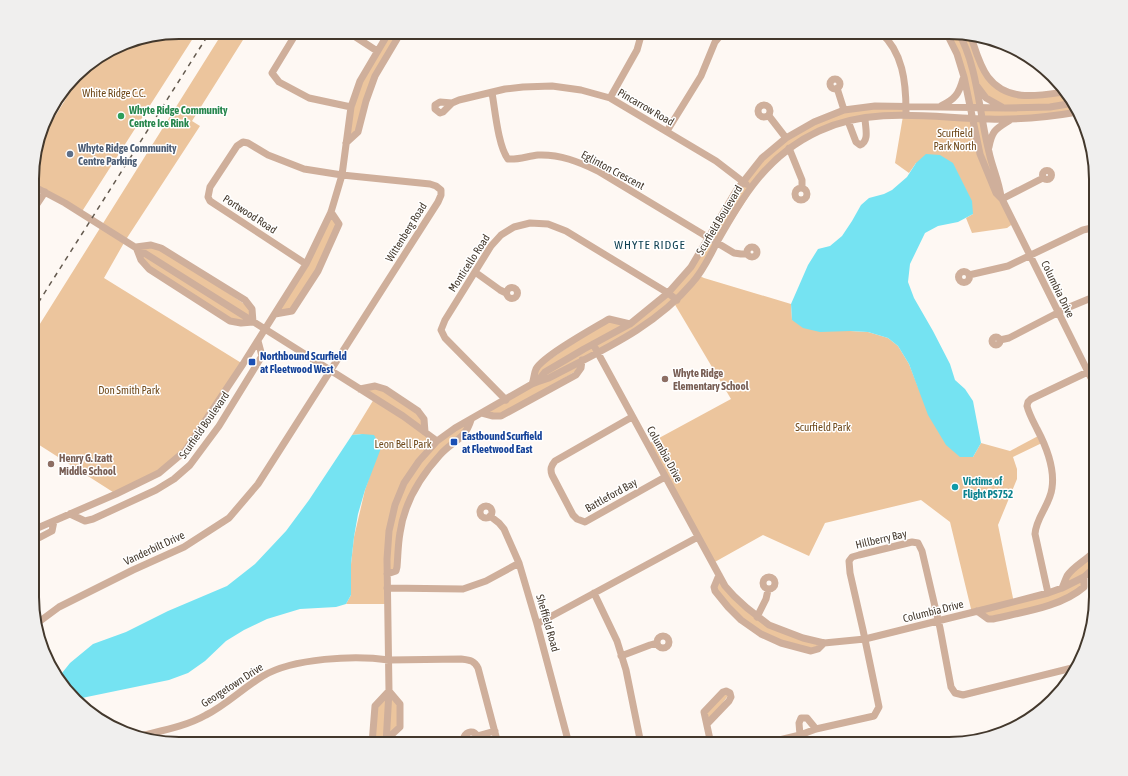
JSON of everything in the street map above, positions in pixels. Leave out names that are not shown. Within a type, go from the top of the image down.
[{"type":"street","points":[[293,39],[272,73],[279,82],[309,98],[351,107]]},
{"type":"street","points":[[359,39],[377,51]]},
{"type":"street","name":"Scurfield Boulevard","points":[[39,527],[159,473],[185,451],[213,411],[306,264],[331,212],[342,175],[351,107],[360,81],[385,39]]},
{"type":"street","points":[[346,143],[358,132],[366,101],[375,76],[397,39]]},
{"type":"street","points":[[610,98],[637,50],[640,39]]},
{"type":"street","points":[[667,131],[701,76],[718,39]]},
{"type":"street","points":[[888,39],[901,65],[906,115]]},
{"type":"street","name":"Columbia Drive","points":[[950,39],[957,54],[964,76],[980,154],[996,193],[1002,199]]},
{"type":"street","name":"Columbia Drive","points":[[962,39],[971,65],[988,152],[1002,199],[1088,372]]},
{"type":"street","points":[[973,41],[987,77],[997,86],[1011,94],[1032,97],[1059,93]]},
{"type":"street","points":[[939,107],[955,98],[960,89],[964,76]]},
{"type":"street","points":[[974,83],[986,98],[1006,108]]},
{"type":"street","name":"Pincarrow Road","points":[[452,103],[492,92],[523,87],[552,86],[581,90],[610,98],[716,161],[751,188]]},
{"type":"street","points":[[837,88],[844,110]]},
{"type":"street","name":"Eglinton Crescent","points":[[492,92],[504,154],[508,159],[550,155],[584,164],[734,253],[747,254]]},
{"type":"street","name":"Scurfield Boulevard","points":[[535,383],[545,372],[630,324],[668,293],[691,267],[743,181],[762,158],[786,138],[814,122],[844,110],[875,106],[1006,108],[1067,104]]},
{"type":"street","name":"Scurfield Boulevard","points":[[387,737],[390,691],[387,588],[389,530],[395,505],[404,483],[419,461],[437,441],[455,428],[535,383],[549,378],[635,332],[677,300],[706,264],[744,196],[768,166],[789,148],[819,131],[848,121],[865,118],[906,115],[1010,120],[1072,113]]},
{"type":"street","points":[[769,116],[786,138]]},
{"type":"street","points":[[848,121],[856,142],[860,145],[867,140],[865,118]]},
{"type":"street","points":[[988,152],[991,139],[996,129],[1010,120]]},
{"type":"street","name":"Portwood Road","points":[[306,264],[210,201],[208,197],[210,187],[237,146],[243,142],[248,143],[268,155],[304,169],[342,175]]},
{"type":"street","points":[[789,148],[802,180],[802,188]]},
{"type":"street","name":"Wittenberg Road","points":[[330,370],[441,195],[441,190],[430,184],[342,175]]},
{"type":"street","points":[[1002,199],[1043,178]]},
{"type":"street","points":[[39,189],[66,203],[136,247],[360,389],[437,441]]},
{"type":"street","points":[[39,201],[45,192]]},
{"type":"street","points":[[275,314],[292,311],[318,271],[339,224],[331,212]]},
{"type":"street","name":"Monticello Road","points":[[506,400],[445,338],[441,330],[442,325],[491,246],[501,235],[514,227],[530,223],[548,224],[566,231],[677,300]]},
{"type":"street","points":[[969,275],[1008,266],[1030,257],[1083,230],[1089,229]]},
{"type":"street","points":[[136,247],[151,245],[161,248],[244,300],[252,309],[253,322]]},
{"type":"street","points":[[136,247],[141,260],[149,269],[230,321],[241,323],[253,322]]},
{"type":"street","points":[[475,272],[506,293]]},
{"type":"street","points":[[1000,340],[1009,338],[1067,308],[1089,299]]},
{"type":"street","points":[[535,383],[536,369],[544,360],[578,338],[609,319],[630,324]]},
{"type":"street","name":"Scurfield Boulevard","points":[[70,514],[85,521],[93,518],[156,490],[174,479],[190,465],[219,426],[262,356],[258,341]]},
{"type":"street","name":"Columbia Drive","points":[[593,344],[725,586],[757,616],[769,625],[784,632],[824,643],[865,638],[1048,593],[1084,577],[1089,572]]},
{"type":"street","points":[[482,413],[493,416],[501,416],[576,375],[581,368],[582,360]]},
{"type":"street","name":"Vanderbilt Drive","points":[[41,620],[59,606],[184,547],[229,518],[258,484],[330,370]]},
{"type":"street","points":[[1048,593],[1035,534],[1035,527],[1050,499],[1053,480],[1046,448],[1027,406],[1028,402],[1032,399],[1088,372]]},
{"type":"street","points":[[360,389],[375,386],[385,389],[418,410],[424,419],[425,432]]},
{"type":"street","name":"Battleford Bay","points":[[632,417],[555,461],[552,465],[550,469],[552,475],[573,515],[577,520],[586,522],[666,477]]},
{"type":"street","name":"Scurfield Boulevard","points":[[387,574],[396,571],[402,520],[411,496],[420,480],[440,454],[468,430],[471,420]]},
{"type":"street","name":"Sheffield Road","points":[[490,516],[504,529],[519,563],[567,737]]},
{"type":"street","points":[[39,538],[52,531],[54,521]]},
{"type":"street","points":[[537,624],[698,537]]},
{"type":"street","name":"Hillberry Bay","points":[[865,638],[850,573],[849,561],[852,557],[912,542],[918,544],[920,547],[939,621]]},
{"type":"street","points":[[1062,588],[1066,577],[1070,572],[1089,557]]},
{"type":"street","points":[[387,588],[463,589],[486,581],[519,563]]},
{"type":"street","name":"Columbia Drive","points":[[719,575],[714,587],[715,591],[741,620],[761,634],[781,643],[811,651],[818,650],[824,643]]},
{"type":"street","name":"Columbia Drive","points":[[977,611],[988,619],[1050,604],[1068,598],[1078,592],[1084,587],[1084,577]]},
{"type":"street","points":[[757,616],[766,599],[768,590]]},
{"type":"street","points":[[594,593],[617,641],[622,656],[640,737]]},
{"type":"street","points":[[939,621],[951,687],[955,693],[963,695],[1069,669]]},
{"type":"street","points":[[792,737],[816,729],[874,716],[877,712],[879,707],[865,638]]},
{"type":"street","points":[[622,656],[650,645],[657,644]]},
{"type":"street","points":[[389,660],[462,659],[476,663],[496,737]]},
{"type":"street","name":"Georgetown Drive","points":[[149,734],[182,725],[206,716],[265,675],[291,666],[318,660],[389,660]]},
{"type":"street","points":[[373,737],[375,706],[390,691]]},
{"type":"street","name":"Scurfield Boulevard","points":[[390,691],[400,704],[400,727],[391,737]]},
{"type":"street","points":[[707,724],[729,701],[731,697],[730,693],[726,691],[723,692],[704,712],[710,737]]},
{"type":"street","points":[[800,735],[799,723],[801,718],[807,718],[816,729]]},
{"type":"street","points":[[465,737],[467,733],[472,732],[477,736],[495,731]]},
{"type":"green space","name":"White Ridge C.C.","points":[[169,39],[193,39],[81,213],[39,189],[40,160],[46,134],[50,124],[74,87],[87,74],[117,53],[134,46],[151,42]]},
{"type":"green space","name":"Don Smith Park","points":[[219,39],[244,39],[192,121],[200,126],[125,241],[104,278],[243,364],[185,451],[159,473],[116,494],[39,445],[39,325]]},
{"type":"green space","points":[[385,39],[395,39],[375,76],[358,132],[346,143],[360,81]]},
{"type":"green space","points":[[949,39],[973,41],[987,77],[1011,94],[1058,92],[1072,112],[982,119],[980,108],[971,108],[964,77]],"holes":[[[975,84],[998,105],[980,108]]]},
{"type":"green space","name":"Scurfield Park","points":[[906,106],[903,116],[865,118],[819,131],[768,166],[698,275],[791,304],[792,320],[850,331],[868,332],[888,338],[898,346],[909,364],[918,387],[973,457],[981,443],[1010,451],[1040,435],[1044,442],[1013,457],[1017,469],[1017,479],[998,525],[1014,603],[1063,589],[1066,577],[1089,556],[1089,572],[1084,577],[1085,587],[1066,599],[990,620],[972,613],[950,522],[921,500],[825,523],[809,556],[763,535],[713,563],[648,444],[731,399],[674,303],[589,357],[581,368],[501,416],[482,413],[532,385],[536,369],[609,319],[630,324],[691,267],[743,181],[786,138],[844,110]]},
{"type":"green space","name":"Scurfield Park North","points":[[903,116],[982,119],[989,151],[1014,223],[1007,228],[972,233],[966,218],[973,214],[916,163],[909,173],[895,163]]},
{"type":"green space","points":[[331,212],[339,224],[318,271],[292,311],[275,314]]},
{"type":"green space","points":[[136,247],[161,248],[252,309],[253,322],[230,321],[149,269]]},
{"type":"green space","name":"Leon Bell Park","points":[[375,386],[418,411],[425,432],[437,441],[471,420],[468,430],[440,454],[407,507],[397,567],[387,575],[389,604],[346,604],[351,595],[351,564],[354,537],[365,490],[372,469],[362,434],[352,435],[374,399],[360,389]]},
{"type":"green space","points":[[719,575],[725,586],[769,625],[824,643],[818,649],[781,643],[741,620],[715,591]]},
{"type":"green space","points":[[389,691],[400,704],[400,727],[392,737],[373,737],[375,706]]},
{"type":"green space","points":[[723,692],[730,693],[707,724],[704,712]]},
{"type":"water","points":[[926,154],[940,155],[953,163],[972,201],[973,214],[958,222],[938,226],[925,233],[910,264],[908,282],[914,298],[950,364],[955,380],[965,389],[973,401],[981,443],[973,457],[960,457],[946,445],[928,415],[909,364],[898,346],[888,338],[868,332],[820,332],[803,328],[792,320],[791,304],[808,265],[818,249],[830,246],[842,236],[861,205],[869,198],[892,190],[907,177],[916,163]]},
{"type":"water","points":[[352,435],[374,435],[381,448],[365,490],[358,514],[351,564],[351,595],[346,604],[336,607],[300,609],[267,619],[226,641],[205,661],[188,673],[169,680],[82,698],[80,696],[62,673],[70,663],[93,644],[126,632],[168,611],[227,586],[255,564],[286,531],[309,500]]},
{"type":"railway","points":[[39,302],[206,39]]},
{"type":"place","name":"Whyte Ridge Community Centre Ice Rink","points":[[121,116]]},
{"type":"place","name":"Whyte Ridge Community Centre Parking","points":[[70,154]]},
{"type":"place","name":"Northbound Scurfield at Fleetwood West","points":[[252,362]]},
{"type":"place","name":"Whyte Ridge Elementary School","points":[[665,379]]},
{"type":"place","name":"Eastbound Scurfield at Fleetwood East","points":[[454,442]]},
{"type":"place","name":"Henry G. Izatt Middle School","points":[[51,464]]},
{"type":"place","name":"Victims of Flight PS752","points":[[955,487]]},
{"type":"district","name":"WHYTE RIDGE","points":[[650,245]]}]
